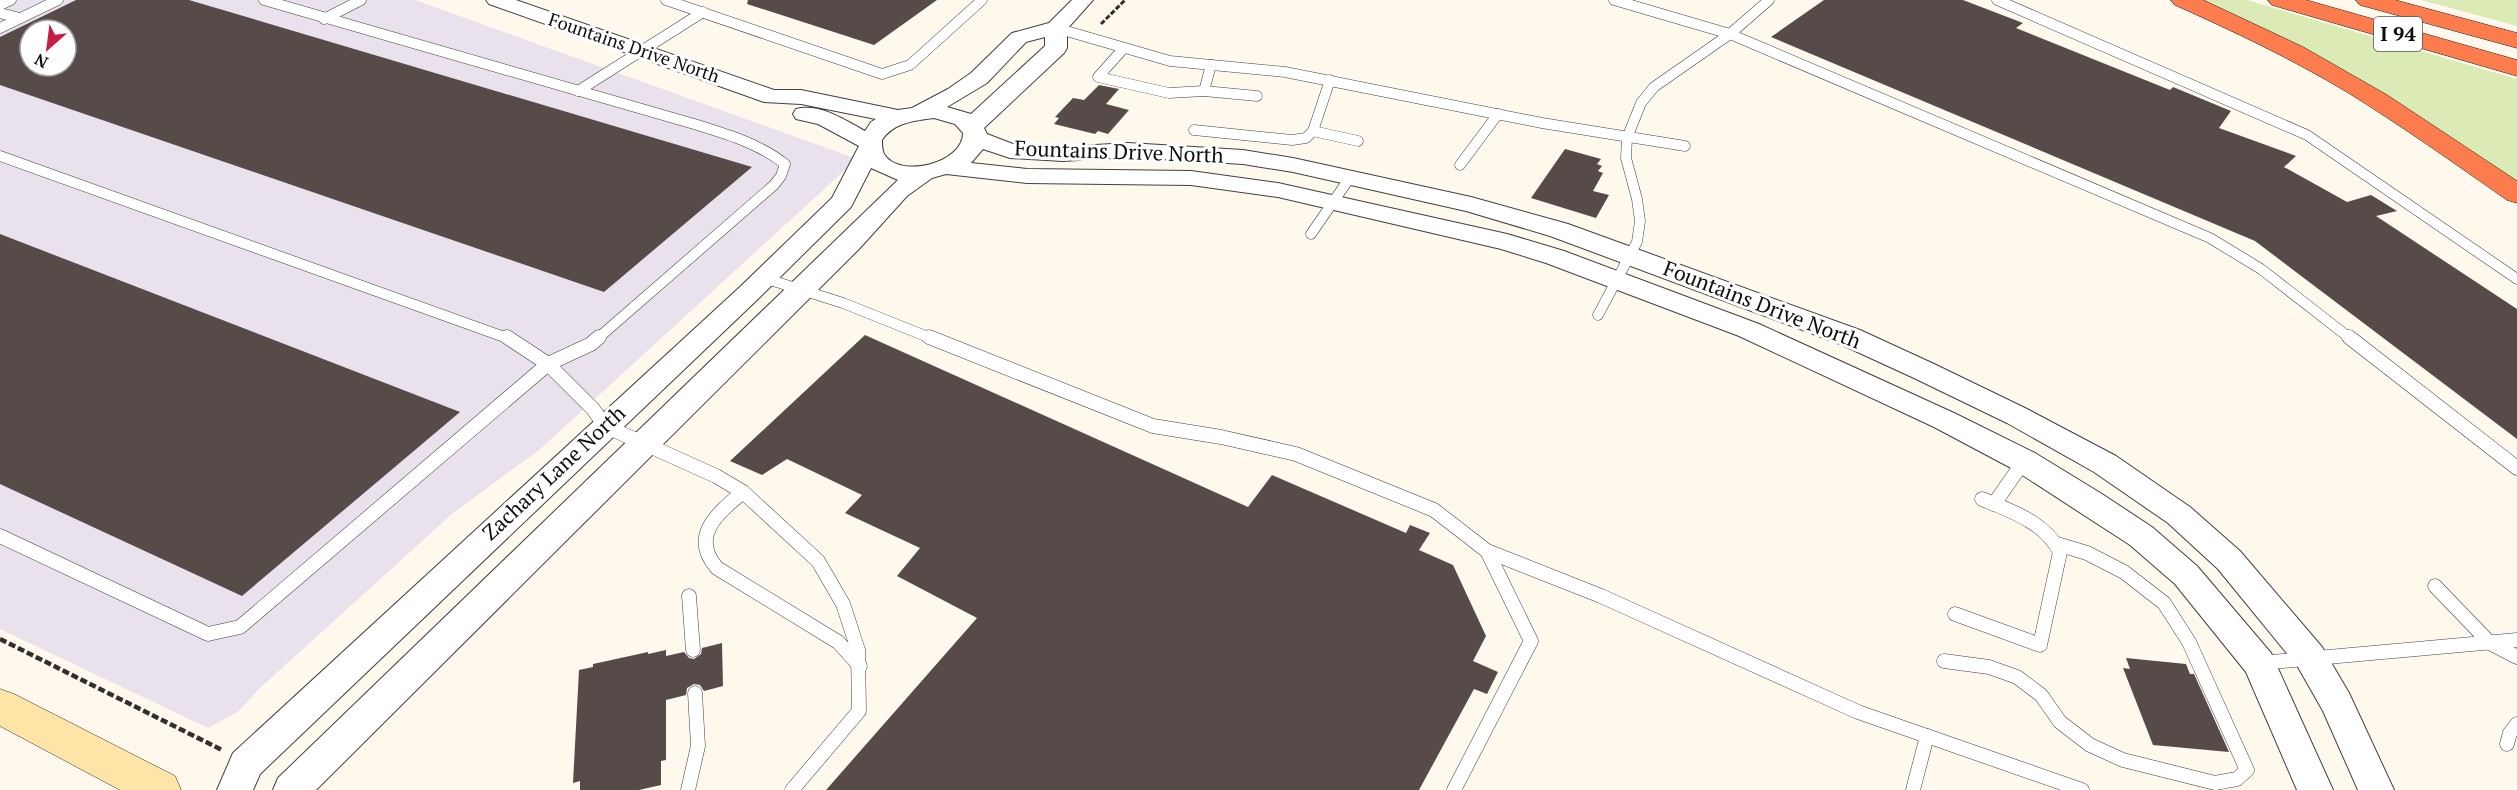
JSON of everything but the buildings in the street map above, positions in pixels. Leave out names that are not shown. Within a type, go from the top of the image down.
[{"type":"highway","points":[[2183,0],[2287,48],[2331,72],[2517,194]]},
{"type":"highway","name":"I 94","points":[[2280,0],[2517,68]]},
{"type":"highway","name":"I 94","points":[[2368,0],[2517,41]]},
{"type":"main road","points":[[0,706],[160,790]]},
{"type":"street","name":"Fountains Drive North","points":[[495,0],[772,97],[801,97],[908,114],[950,114],[963,119],[974,132],[1010,151],[1063,154],[1128,150],[1243,157],[1293,165],[1342,190],[1555,257],[1624,268],[1850,337],[2017,416],[2105,464],[2179,515],[2229,560],[2310,657],[2337,704],[2376,790]]},
{"type":"street","points":[[868,146],[874,132],[908,114],[956,94],[978,78],[1020,37],[1056,28],[1083,0]]},
{"type":"street","points":[[974,132],[1056,48],[1056,28]]},
{"type":"street","name":"Fountains Drive North","points":[[772,97],[783,109],[826,119],[868,146],[872,159],[888,169],[909,173],[936,170],[1027,176],[1191,178],[1278,190],[1342,190]]},
{"type":"street","name":"Zachary Lane North","points":[[291,790],[850,243],[898,191],[968,154],[974,146],[974,132]]},
{"type":"street","name":"Zachary Lane North","points":[[240,777],[842,202],[868,146]]},
{"type":"street","name":"Fountains Drive North","points":[[1624,268],[1749,330],[1944,420],[2024,461],[2141,536],[2186,575],[2259,663],[2315,790]]},
{"type":"lane","points":[[0,5],[11,0]]},
{"type":"lane","points":[[0,13],[20,18],[58,0]]},
{"type":"lane","points":[[0,536],[208,634],[240,627],[548,364],[591,344],[782,176],[785,164],[778,155],[753,144],[264,0]]},
{"type":"lane","points":[[324,19],[361,0]]},
{"type":"lane","points":[[666,0],[882,74],[910,65],[982,0]]},
{"type":"lane","points":[[1614,0],[1730,34],[2210,238],[2261,269],[2517,468]]},
{"type":"lane","points":[[1598,315],[1637,242],[1640,221],[1638,199],[1626,158],[1627,138],[1641,103],[1654,87],[1730,34],[1769,0]]},
{"type":"lane","points":[[1997,0],[2307,135],[2517,279]]},
{"type":"lane","points":[[578,91],[703,12]]},
{"type":"lane","points":[[0,28],[18,19]]},
{"type":"lane","points":[[1056,28],[1170,61],[1286,72],[1627,138],[1685,146]]},
{"type":"lane","points":[[1123,49],[1098,77],[1169,93],[1204,91],[1257,96]]},
{"type":"lane","points":[[1204,91],[1211,65]]},
{"type":"lane","points":[[1194,130],[1292,140],[1306,138],[1313,131],[1330,81]]},
{"type":"lane","points":[[1460,165],[1498,114]]},
{"type":"lane","points":[[1313,131],[1358,141]]},
{"type":"lane","points":[[0,156],[509,338],[548,364],[592,409],[605,426],[716,476],[743,492],[818,561],[843,604],[858,650],[859,711],[792,790]]},
{"type":"lane","points":[[1311,234],[1342,190]]},
{"type":"lane","points":[[764,278],[843,303],[1153,426],[1221,437],[1296,454],[1434,510],[1487,551],[1601,596],[1858,712],[2082,790]]},
{"type":"lane","points":[[1955,614],[2040,645],[2060,552],[2051,536],[2020,515],[1988,501],[2024,461]]},
{"type":"lane","points":[[743,492],[716,515],[706,537],[706,555],[717,568],[838,642],[860,667]]},
{"type":"lane","points":[[1944,661],[1989,667],[2017,678],[2041,695],[2060,722],[2090,745],[2123,760],[2215,783],[2237,778],[2247,770],[2189,642],[2164,603],[2124,572],[2087,553],[2057,544]]},
{"type":"lane","points":[[1454,790],[1531,641],[1487,551]]},
{"type":"lane","points":[[2435,586],[2490,643],[2517,657]]},
{"type":"lane","points":[[689,596],[693,650]]},
{"type":"lane","points":[[2259,663],[2517,640]]},
{"type":"lane","points":[[688,790],[698,746],[695,693]]},
{"type":"lane","points":[[2507,744],[2517,724]]},
{"type":"lane","points":[[1913,790],[1927,736]]},
{"type":"path","points":[[0,639],[204,739],[240,777]]},
{"type":"shaded area","points":[[0,0],[415,0],[857,159],[539,450],[453,513],[260,688],[238,712],[208,728],[0,629]]},
{"type":"green space","points":[[2189,0],[2247,0],[2517,79],[2517,184]]},
{"type":"green space","points":[[2421,0],[2517,0],[2517,26]]}]
